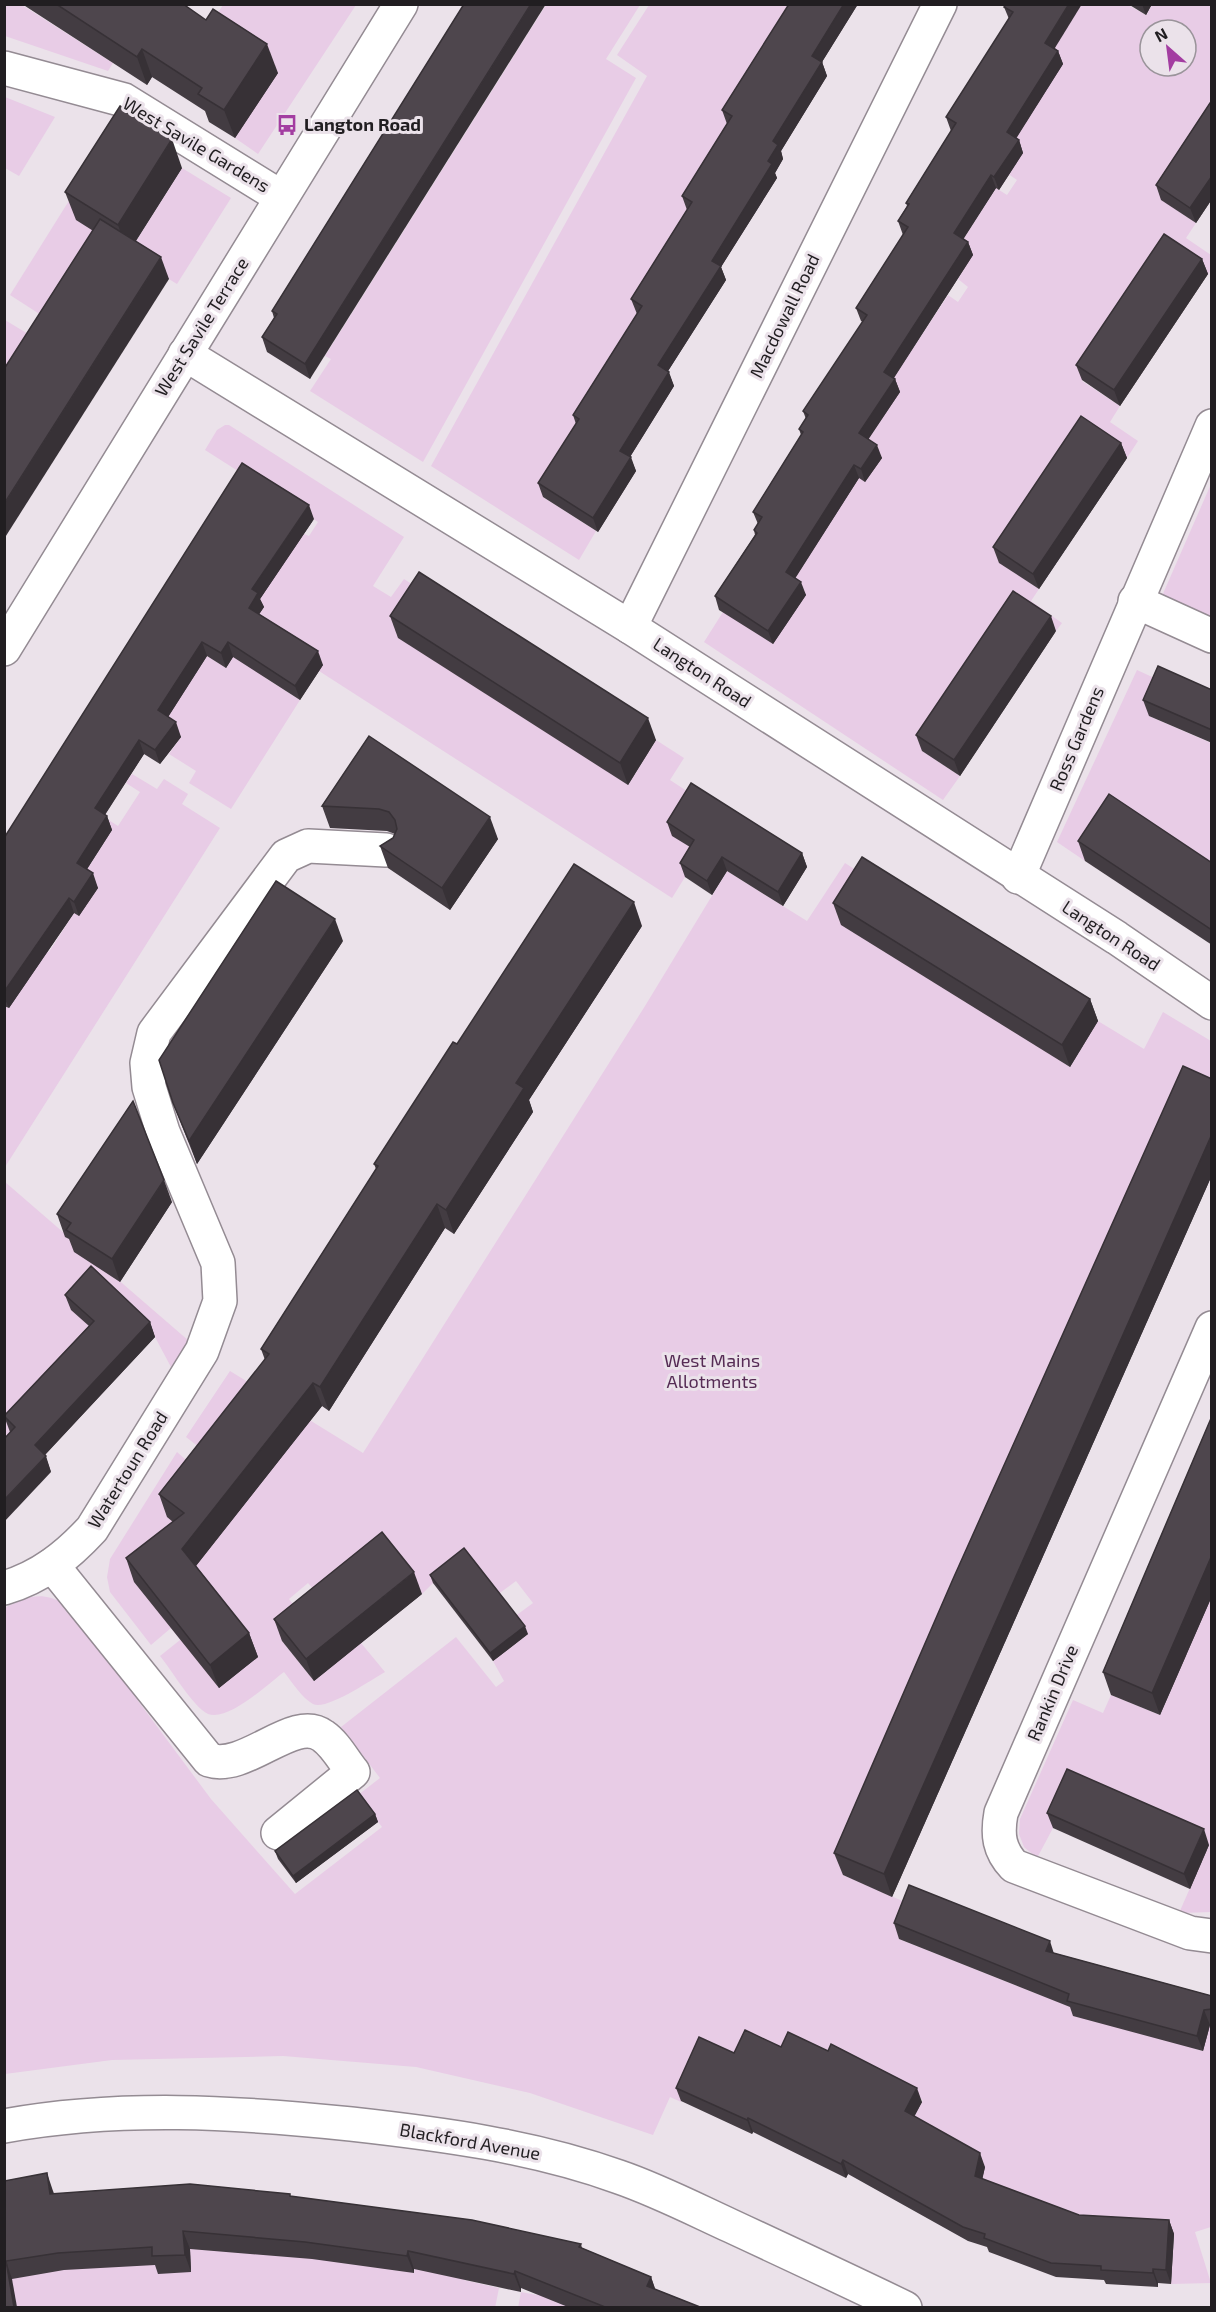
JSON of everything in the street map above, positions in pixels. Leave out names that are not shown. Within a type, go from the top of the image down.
[{"type":"street","name":"West Savile Terrace","points":[[4,650],[401,4]]},
{"type":"street","name":"Macdowall Road","points":[[630,627],[940,4]]},
{"type":"street","name":"West Savile Gardens","points":[[4,68],[124,100],[281,197]]},
{"type":"street","name":"Langton Road","points":[[185,354],[630,627],[1018,877],[1117,938],[1212,1003]]},
{"type":"street","name":"Ross Gardens","points":[[1018,877],[1136,601],[1208,444]]},
{"type":"street","points":[[1136,601],[1212,636]]},
{"type":"street","name":"Watertoun Road","points":[[4,1588],[30,1580],[52,1565],[71,1551],[92,1528],[202,1351],[220,1301],[218,1263],[163,1132],[149,1087],[147,1063],[154,1033],[286,856],[308,846],[386,850]]},
{"type":"street","name":"Rankin Drive","points":[[1212,1328],[1001,1814],[998,1827],[1000,1845],[1014,1866],[1190,1933],[1212,1936]]},
{"type":"street","points":[[52,1565],[209,1760],[229,1763],[293,1733],[305,1731],[323,1736],[353,1772],[278,1833]]},
{"type":"street","name":"Blackford Avenue","points":[[4,2126],[110,2113],[178,2111],[235,2113],[395,2129],[509,2147],[560,2158],[650,2188],[905,2307]]},
{"type":"green space","points":[[5,4],[22,5],[113,63],[108,71],[5,36]]},
{"type":"green space","points":[[223,5],[356,5],[258,154],[235,138],[277,72],[201,38]]},
{"type":"green space","points":[[546,5],[640,5],[606,59],[636,78],[423,462],[310,391],[331,359],[325,356]]},
{"type":"green space","points":[[649,5],[788,5],[799,13],[687,210],[647,320],[543,497],[596,531],[579,560],[431,466],[647,76],[617,55]]},
{"type":"green space","points":[[1081,5],[1128,5],[1146,15],[1152,5],[1211,5],[1211,124],[1161,199],[1196,223],[1186,238],[1211,255],[1211,269],[1208,275],[1170,249],[1082,381],[1120,406],[1110,422],[1138,441],[1127,458],[999,562],[1039,589],[1031,601],[1062,623],[1056,631],[1019,606],[922,751],[960,776],[943,800],[704,642],[723,612],[777,576],[899,392],[869,326],[910,353],[948,295],[958,302],[968,287],[958,279],[972,255],[959,246],[996,188],[1007,195],[1017,180],[985,158],[1011,145],[1046,54]]},
{"type":"green space","points":[[5,97],[55,117],[19,176],[5,168]]},
{"type":"green space","points":[[182,168],[231,198],[177,284],[128,254]]},
{"type":"green space","points":[[82,180],[108,241],[55,324],[10,295]]},
{"type":"green space","points":[[5,320],[43,343],[5,403]]},
{"type":"green space","points":[[229,425],[404,537],[373,586],[391,597],[404,579],[427,594],[628,785],[656,740],[684,758],[670,780],[696,797],[700,853],[672,898],[319,671],[255,621],[251,599],[304,534],[309,536],[318,522],[205,450],[217,430]]},
{"type":"green space","points":[[1211,484],[1211,618],[1162,596]]},
{"type":"green space","points":[[236,652],[267,679],[300,700],[231,809],[189,783],[196,771],[169,754],[181,737],[163,724],[207,656],[226,668]]},
{"type":"green space","points":[[1137,670],[1163,682],[1149,716],[1211,743],[1211,878],[1085,861],[1057,842]]},
{"type":"green space","points":[[132,774],[157,789],[164,779],[188,794],[182,804],[220,828],[5,1167],[5,1006],[9,1008],[27,939],[49,952],[74,913],[67,867],[90,865],[112,830],[104,817],[118,826],[140,792],[126,783]]},
{"type":"green space","name":"West Mains Allotments","points":[[845,863],[870,879],[1070,1067],[1098,1021],[1144,1049],[1163,1012],[1211,1041],[1211,1097],[843,1875],[914,1906],[899,1939],[1040,1995],[1202,2051],[1211,2019],[1211,2227],[1195,2232],[1211,2283],[1171,2284],[1174,2235],[1095,2243],[903,2139],[923,2100],[905,2090],[739,2067],[704,2051],[681,2102],[670,2097],[653,2135],[530,2093],[416,2067],[283,2056],[112,2060],[5,2074],[4,1608],[21,1600],[42,1596],[66,1604],[211,1799],[295,1894],[382,1827],[358,1795],[380,1778],[341,1727],[456,1637],[496,1687],[504,1681],[493,1661],[528,1634],[514,1617],[533,1603],[516,1581],[497,1595],[433,1583],[422,1594],[391,1555],[327,1605],[308,1583],[289,1599],[307,1622],[282,1641],[314,1681],[361,1643],[385,1672],[338,1699],[319,1705],[305,1698],[284,1672],[237,1707],[216,1715],[208,1714],[196,1704],[160,1656],[180,1640],[171,1628],[151,1645],[110,1592],[107,1577],[110,1559],[177,1452],[202,1474],[214,1459],[186,1437],[230,1371],[363,1453],[645,1006],[727,871],[807,921]]},
{"type":"green space","points":[[5,1182],[189,1341],[171,1367],[155,1337],[99,1336],[21,1443],[5,1460]]},
{"type":"green space","points":[[1211,1596],[1211,1912],[1179,1913],[1209,1845],[1053,1828],[1037,1858],[1024,1847],[1019,1834],[1020,1819],[1073,1700],[1103,1713],[1111,1695],[1160,1715]]},
{"type":"green space","points":[[297,2212],[414,2273],[420,2229],[473,2236],[464,2280],[499,2288],[495,2308],[17,2308],[4,2265],[189,2236]]},
{"type":"green space","points":[[576,2288],[568,2307],[518,2308],[521,2292],[537,2295]]},
{"type":"building","points":[[56,4],[183,4],[206,20],[213,9],[267,44],[224,110],[198,94],[202,88],[142,49],[137,57]]},
{"type":"building","points":[[464,4],[531,4],[305,364],[262,337],[277,314],[272,311]]},
{"type":"building","points":[[789,4],[844,4],[812,56],[822,62],[773,141],[778,145],[768,161],[772,164],[712,261],[721,266],[658,365],[669,372],[620,451],[631,457],[593,518],[538,483],[579,419],[573,415],[642,306],[631,299],[692,202],[682,196],[732,116],[722,110]]},
{"type":"building","points":[[1006,4],[1069,4],[1045,43],[1058,51],[1007,132],[1019,140],[994,177],[991,175],[954,233],[968,242],[884,372],[895,379],[859,433],[877,445],[861,469],[854,465],[786,572],[801,582],[768,631],[715,596],[757,533],[754,530],[762,517],[753,512],[803,432],[799,429],[808,415],[803,411],[867,315],[856,308],[908,227],[898,221],[909,204],[906,203],[956,123],[946,117],[1013,12],[1004,7]]},
{"type":"building","points":[[1212,100],[1212,176],[1190,208],[1156,185]]},
{"type":"building","points":[[120,106],[172,139],[118,225],[65,192]]},
{"type":"building","points":[[100,219],[161,257],[4,504],[4,369]]},
{"type":"building","points":[[1164,234],[1202,259],[1114,390],[1076,365]]},
{"type":"building","points":[[1081,416],[1121,443],[1033,574],[993,547]]},
{"type":"building","points":[[242,463],[309,505],[252,589],[258,593],[249,608],[318,651],[295,686],[228,642],[221,653],[202,642],[158,710],[176,722],[155,750],[139,740],[95,808],[107,816],[77,863],[93,873],[74,902],[69,898],[4,992],[4,838]]},
{"type":"building","points":[[419,572],[648,718],[620,763],[390,616]]},
{"type":"building","points":[[1013,591],[1051,616],[954,760],[916,735]]},
{"type":"building","points":[[1158,666],[1212,690],[1212,730],[1143,700]]},
{"type":"building","points":[[369,736],[490,817],[442,888],[380,846],[393,838],[397,829],[395,820],[389,812],[379,809],[322,806]]},
{"type":"building","points":[[691,783],[802,853],[778,892],[722,857],[707,881],[680,863],[694,840],[667,822]]},
{"type":"building","points":[[1109,794],[1212,863],[1212,930],[1078,841]]},
{"type":"building","points":[[862,857],[1090,999],[1062,1045],[833,903]]},
{"type":"building","points":[[574,864],[634,902],[516,1083],[524,1088],[446,1210],[437,1204],[320,1387],[313,1383],[182,1549],[249,1633],[210,1665],[126,1558],[184,1513],[159,1494],[269,1354],[261,1349],[378,1166],[374,1164],[453,1042],[457,1044]]},
{"type":"building","points":[[276,881],[335,919],[189,1141],[173,1103],[159,1060]]},
{"type":"building","points":[[1183,1066],[1212,1079],[1212,1134],[884,1874],[834,1853],[953,1579]]},
{"type":"building","points":[[133,1101],[164,1180],[112,1259],[66,1230],[71,1223],[57,1214]]},
{"type":"building","points":[[91,1266],[150,1322],[35,1445],[46,1456],[4,1500],[4,1439],[15,1427],[4,1416],[94,1321],[65,1295]]},
{"type":"building","points":[[1212,1416],[1212,1555],[1152,1693],[1103,1672]]},
{"type":"building","points":[[382,1532],[414,1572],[306,1659],[274,1619]]},
{"type":"building","points":[[464,1548],[525,1626],[490,1653],[430,1575]]},
{"type":"building","points":[[1067,1769],[1204,1829],[1184,1874],[1047,1813]]},
{"type":"building","points":[[357,1790],[375,1814],[293,1876],[275,1851]]},
{"type":"building","points":[[909,1885],[1050,1941],[1046,1951],[1212,1996],[1212,2009],[1204,2010],[1197,2036],[1067,2001],[1069,1994],[894,1923]]},
{"type":"building","points":[[745,2030],[781,2047],[788,2032],[828,2051],[831,2044],[917,2088],[905,2111],[980,2153],[975,2176],[1079,2215],[1169,2220],[1166,2270],[1153,2269],[1153,2273],[1101,2270],[1101,2266],[1051,2263],[984,2238],[985,2234],[963,2227],[843,2160],[841,2164],[748,2118],[747,2120],[676,2088],[699,2037],[734,2053]]},
{"type":"building","points":[[47,2173],[50,2194],[190,2184],[290,2194],[290,2196],[472,2220],[581,2244],[579,2247],[651,2277],[647,2286],[700,2307],[605,2307],[515,2271],[514,2274],[408,2251],[407,2256],[305,2242],[183,2231],[185,2255],[152,2256],[152,2247],[58,2253],[6,2261],[14,2307],[4,2307],[4,2181]]},
{"type":"place","name":"Langton Road","points":[[287,125]]}]
